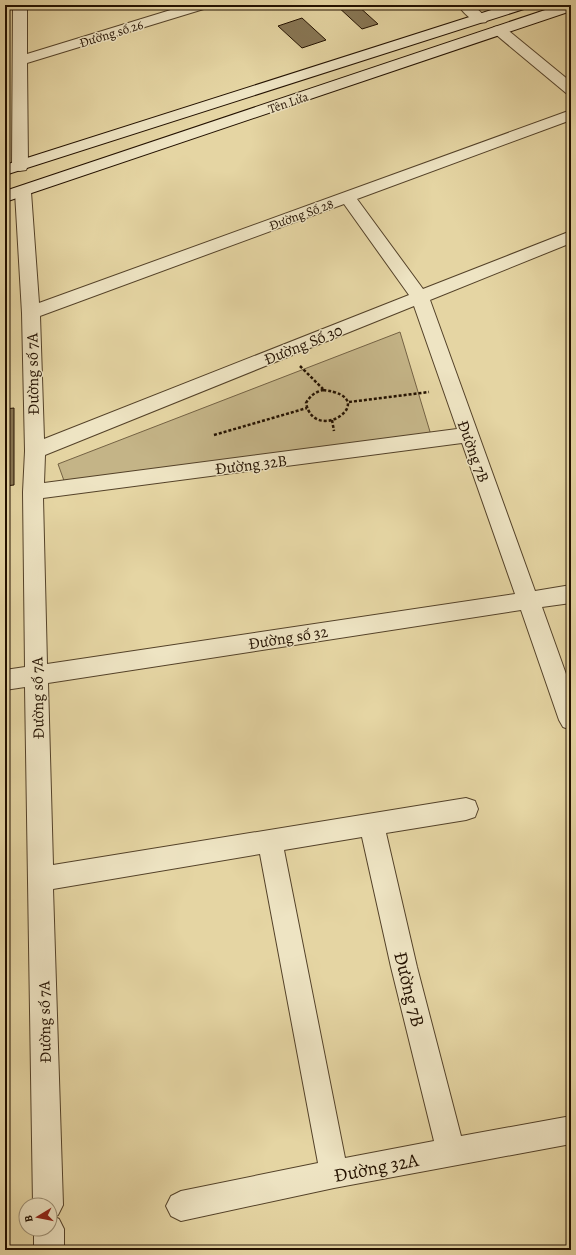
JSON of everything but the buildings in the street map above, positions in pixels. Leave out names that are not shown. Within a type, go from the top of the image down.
[{"type":"street","points":[[12,168],[20,61],[20,5]]},
{"type":"street","name":"Đường số 26","points":[[20,61],[202,5]]},
{"type":"street","points":[[465,5],[481,19]]},
{"type":"street","name":"Tên Lửa","points":[[12,168],[522,5]]},
{"type":"street","name":"Tên Lửa","points":[[14,194],[571,6]]},
{"type":"street","points":[[499,30],[571,90]]},
{"type":"street","name":"Đường Số 28","points":[[31,313],[571,115]]},
{"type":"street","name":"Đường số 7A","points":[[14,194],[31,313],[35,451],[33,492],[36,675],[48,1197]]},
{"type":"street","name":"Đường 7B","points":[[347,197],[420,298],[571,720]]},
{"type":"street","name":"Đường Số 30","points":[[35,451],[571,237]]},
{"type":"street","name":"Đường 32B","points":[[33,492],[468,435]]},
{"type":"street","name":"Đường số 32","points":[[5,680],[571,594]]},
{"type":"street","points":[[41,879],[466,809]]},
{"type":"street","name":"Đường 7B","points":[[372,825],[404,968],[451,1153]]},
{"type":"street","points":[[270,842],[334,1174]]},
{"type":"street","name":"Đường 32A","points":[[181,1206],[334,1174],[571,1130]]},
{"type":"street","points":[[49,1237],[49,1250]]},
{"type":"path","points":[[284,352],[323,390]]},
{"type":"path","points":[[348,402],[452,388]]},
{"type":"path","points":[[323,390],[337,391],[346,398],[348,402],[346,413],[342,417],[332,420],[314,417],[307,408],[306,403],[312,394],[323,390]]},
{"type":"path","points":[[214,435],[307,408]]},
{"type":"shaded area","points":[[400,332],[431,435],[67,489],[58,464]]}]
